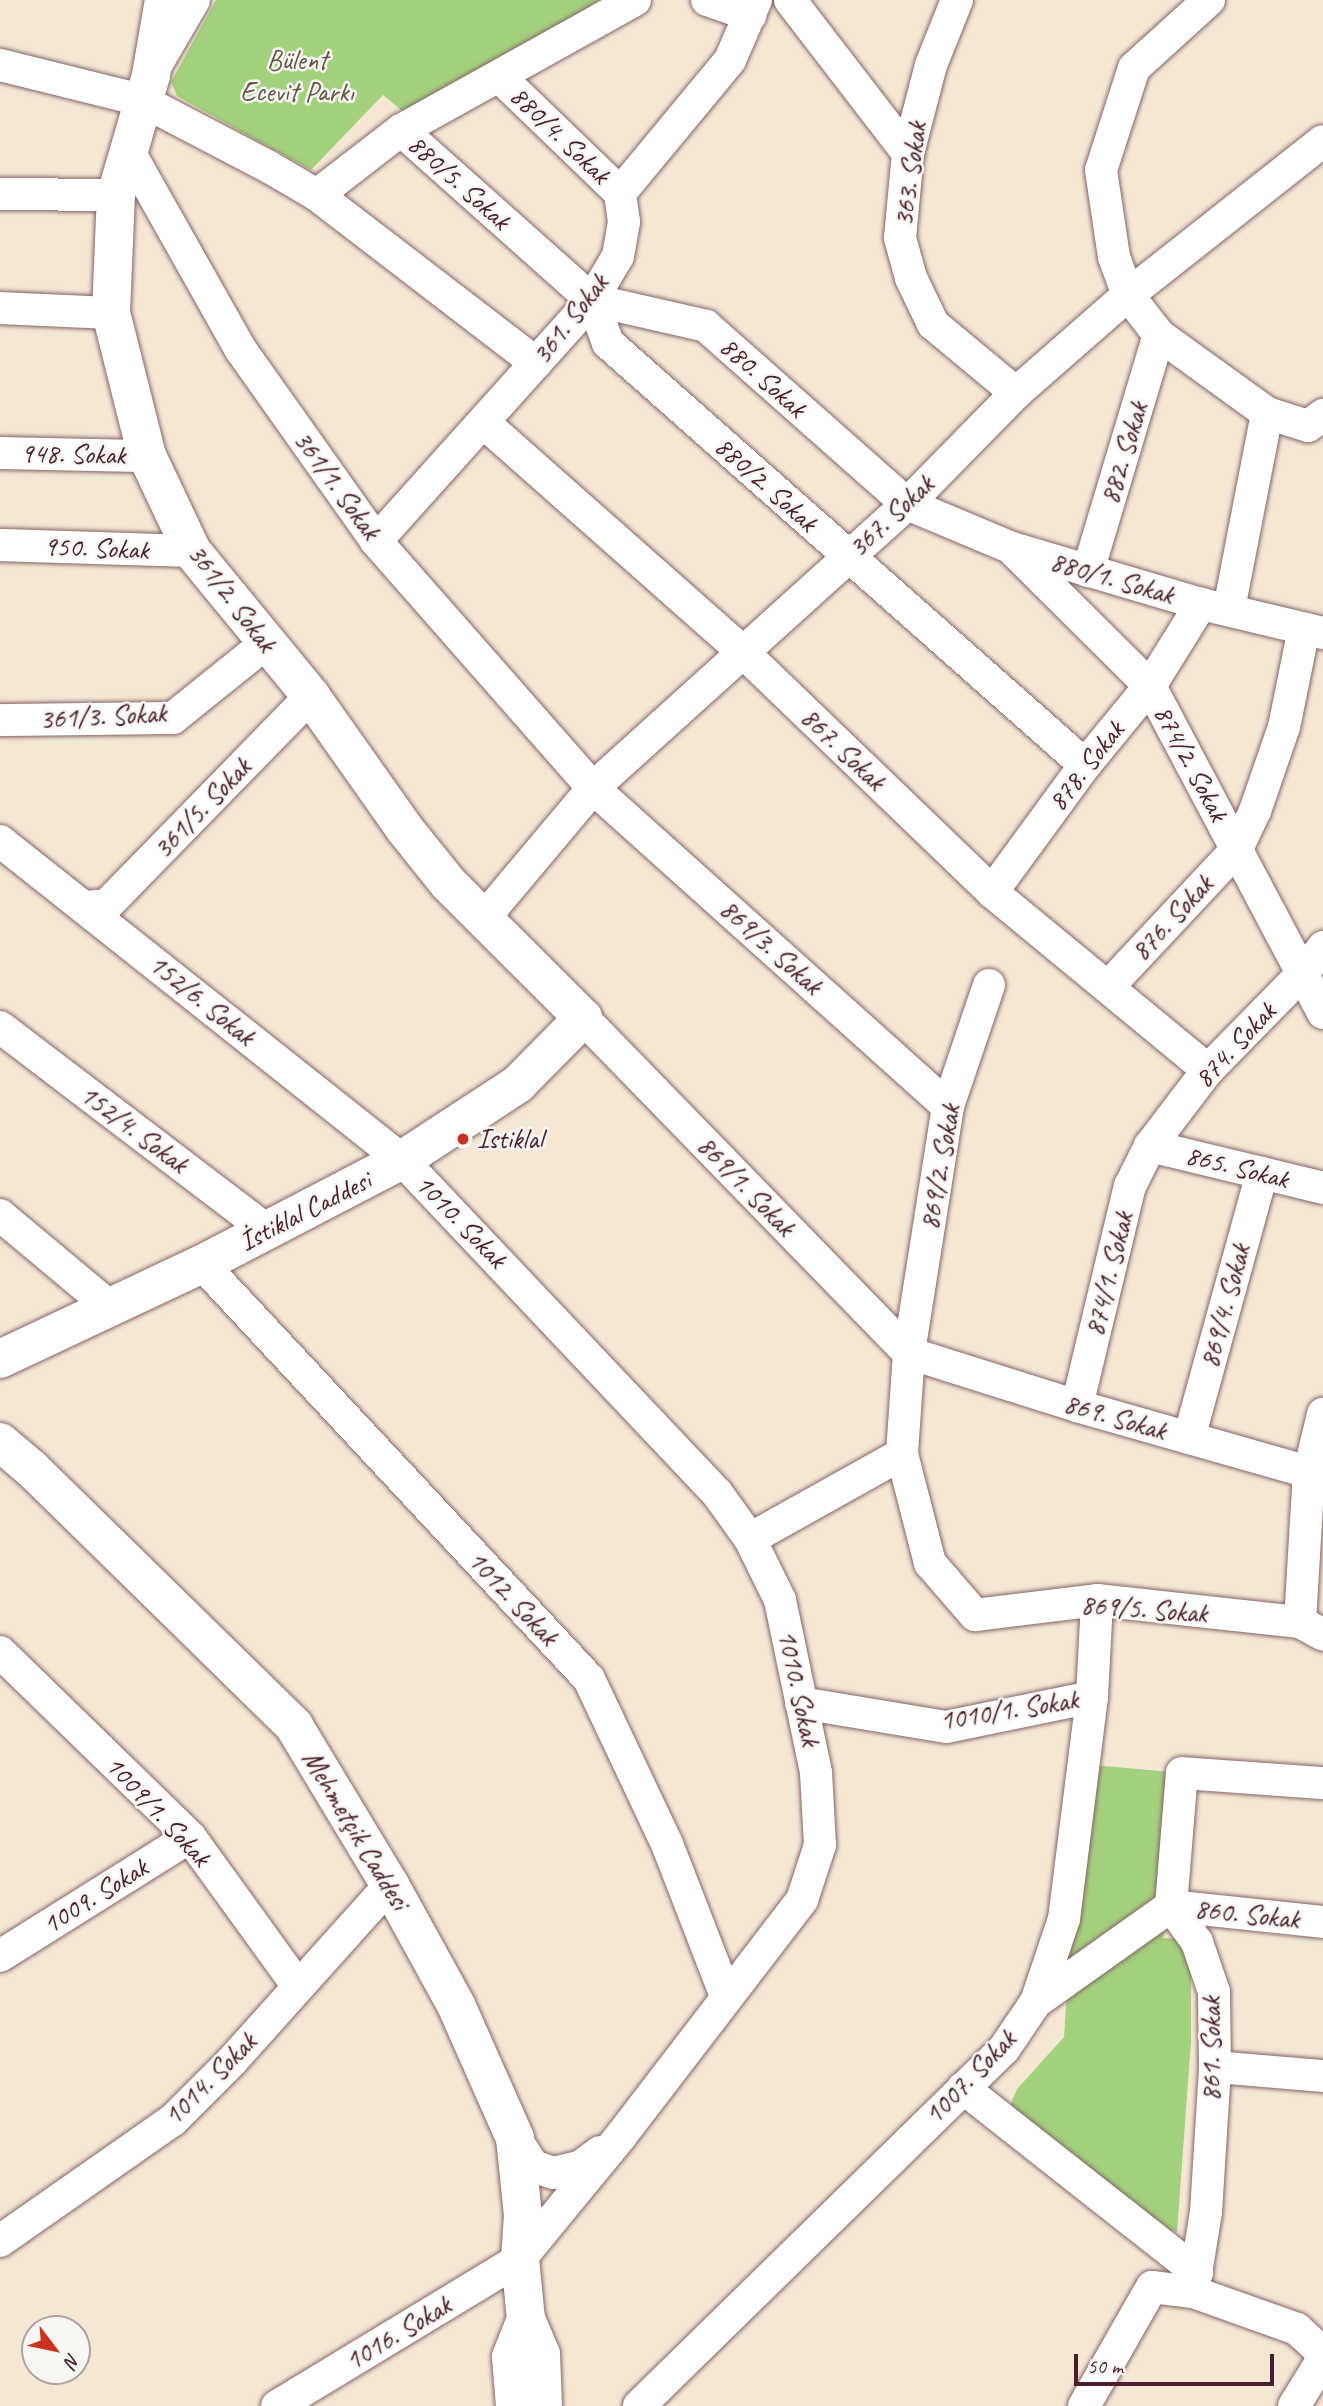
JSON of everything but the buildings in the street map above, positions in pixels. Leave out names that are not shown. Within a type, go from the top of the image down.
[{"type":"street","name":"361/2. Sokak","points":[[164,0],[146,88],[116,195],[111,313],[147,456],[192,551],[265,644],[311,696],[404,828],[449,883],[583,1018]]},
{"type":"street","points":[[146,88],[194,0]]},
{"type":"street","name":"880/5. Sokak","points":[[593,300],[401,130],[635,0]]},
{"type":"street","points":[[620,193],[730,60],[753,7],[706,0]]},
{"type":"street","points":[[790,0],[908,153]]},
{"type":"street","name":"363. Sokak","points":[[957,0],[931,65],[908,153],[900,238],[911,278],[933,324],[1016,393]]},
{"type":"street","points":[[1209,0],[1134,68],[1101,170],[1114,257],[1128,295],[1159,335],[1267,413],[1316,421]]},
{"type":"street","points":[[0,65],[146,88],[317,195],[536,363]]},
{"type":"street","name":"880/4. Sokak","points":[[500,77],[620,193]]},
{"type":"street","points":[[317,195],[401,130]]},
{"type":"street","name":"367. Sokak","points":[[484,918],[593,788],[907,504],[1016,393],[1128,295],[1323,141]]},
{"type":"street","name":"361/1. Sokak","points":[[127,148],[241,350],[376,541],[593,788]]},
{"type":"street","name":"361. Sokak","points":[[376,541],[593,300],[618,256],[624,222],[620,193]]},
{"type":"street","points":[[0,194],[116,195]]},
{"type":"street","name":"880. Sokak","points":[[593,300],[706,326],[907,504]]},
{"type":"street","name":"880/2. Sokak","points":[[593,300],[608,343],[1085,765]]},
{"type":"street","points":[[0,309],[111,313]]},
{"type":"street","name":"882. Sokak","points":[[1088,571],[1159,335]]},
{"type":"street","name":"878. Sokak","points":[[992,892],[1085,765],[1215,607],[1267,413]]},
{"type":"street","name":"867. Sokak","points":[[483,422],[744,653],[992,892],[1208,1070]]},
{"type":"street","name":"948. Sokak","points":[[0,453],[147,456]]},
{"type":"street","name":"880/1. Sokak","points":[[907,504],[1012,548],[1215,607],[1313,631]]},
{"type":"street","name":"950. Sokak","points":[[0,545],[192,551]]},
{"type":"street","name":"874/2. Sokak","points":[[1012,548],[1150,686],[1322,1009]]},
{"type":"street","name":"876. Sokak","points":[[1108,987],[1237,849],[1255,811],[1313,631]]},
{"type":"street","name":"361/3. Sokak","points":[[0,720],[173,718],[265,644]]},
{"type":"street","name":"361/5. Sokak","points":[[86,907],[107,905],[311,696]]},
{"type":"street","name":"869/3. Sokak","points":[[593,788],[948,1106]]},
{"type":"street","name":"152/6. Sokak","points":[[0,841],[402,1160]]},
{"type":"street","name":"874. Sokak","points":[[1150,1146],[1208,1070],[1303,972],[1323,947]]},
{"type":"street","name":"869/2. Sokak","points":[[909,1353],[948,1106],[989,985]]},
{"type":"street","name":"İstiklal Caddesi","points":[[0,1359],[202,1264],[402,1160],[518,1084],[583,1018]]},
{"type":"street","name":"869/1. Sokak","points":[[583,1018],[909,1353]]},
{"type":"street","name":"152/4. Sokak","points":[[0,1027],[268,1231]]},
{"type":"street","name":"865. Sokak","points":[[1150,1146],[1323,1188]]},
{"type":"street","name":"874/1. Sokak","points":[[1077,1406],[1130,1186],[1150,1146]]},
{"type":"street","name":"1010. Sokak","points":[[402,1160],[717,1493],[750,1539],[780,1600],[817,1773],[820,1845],[802,1899],[621,2136],[520,2259]]},
{"type":"street","name":"869/4. Sokak","points":[[1189,1438],[1262,1173]]},
{"type":"street","points":[[0,1215],[110,1307]]},
{"type":"street","name":"1012. Sokak","points":[[202,1264],[589,1679],[667,1844],[726,1996]]},
{"type":"street","name":"869. Sokak","points":[[909,1353],[1077,1406],[1316,1472]]},
{"type":"street","name":"869/5. Sokak","points":[[909,1353],[902,1454],[930,1563],[975,1615],[1097,1600],[1312,1629]]},
{"type":"street","points":[[1312,1629],[1316,1472],[1323,1414]]},
{"type":"street","name":"Mehmetçik Caddesi","points":[[0,1442],[42,1479],[294,1726],[390,1885],[456,2005],[515,2138],[523,2215],[520,2259],[526,2319],[541,2354],[543,2406]]},
{"type":"street","points":[[750,1539],[902,1454]]},
{"type":"street","name":"1007. Sokak","points":[[639,2406],[1004,2049],[1036,2003],[1064,1919],[1092,1697],[1097,1600]]},
{"type":"street","name":"1009/1. Sokak","points":[[0,1652],[190,1836],[298,1986]]},
{"type":"street","name":"1010/1. Sokak","points":[[801,1703],[946,1727],[1092,1697]]},
{"type":"street","points":[[1036,2003],[1171,1906],[1182,1773],[1323,1783]]},
{"type":"street","name":"1009. Sokak","points":[[0,1956],[190,1836]]},
{"type":"street","name":"1014. Sokak","points":[[0,2241],[173,2120],[232,2062],[390,1885]]},
{"type":"street","name":"860. Sokak","points":[[1171,1906],[1323,1922]]},
{"type":"street","name":"861. Sokak","points":[[1171,1906],[1197,1942],[1214,1993],[1215,2067],[1206,2212],[1195,2282]]},
{"type":"street","points":[[1215,2067],[1323,2076]]},
{"type":"street","points":[[963,2088],[1195,2282],[1297,2329],[1323,2353]]},
{"type":"street","points":[[515,2138],[533,2166],[554,2173],[580,2167],[621,2136]]},
{"type":"street","name":"1016. Sokak","points":[[277,2406],[520,2259]]},
{"type":"street","points":[[1084,2406],[1152,2287],[1195,2282]]},
{"type":"street","name":"Mehmetçik Caddesi","points":[[515,2406],[511,2357],[526,2319]]},
{"type":"street","points":[[1294,2406],[1323,2359]]},
{"type":"green space","name":"Bülent Ecevit Parkı","points":[[216,0],[600,0],[407,115],[383,95],[311,170],[177,96],[171,82]]},
{"type":"green space","points":[[1082,1764],[1182,1773],[1171,1906],[1163,1938],[1179,1939],[1191,1954],[1191,2042],[1177,2232],[1157,2227],[1013,2115],[1011,2103],[1017,2089],[1064,2037],[1067,1992],[1064,1919]]},
{"type":"place","name":"Istiklal","points":[[463,1139]]}]
